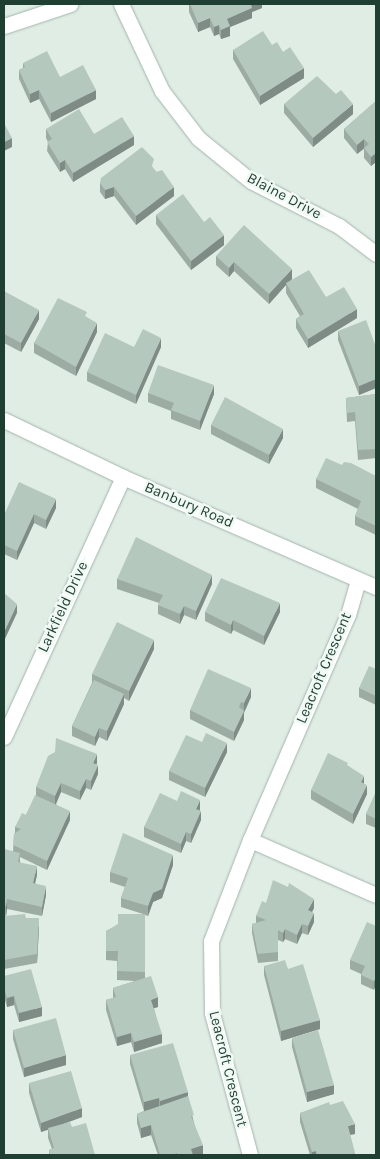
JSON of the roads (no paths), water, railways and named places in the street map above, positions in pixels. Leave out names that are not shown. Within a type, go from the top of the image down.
[{"type":"street","points":[[4,31],[22,22],[70,4]]},
{"type":"street","name":"Blaine Drive","points":[[121,4],[162,91],[198,138],[252,181],[339,226],[376,254]]},
{"type":"street","points":[[4,26],[22,22]]},
{"type":"street","name":"Banbury Road","points":[[4,420],[123,477],[376,587]]},
{"type":"street","name":"Larkfield Drive","points":[[5,733],[123,477]]},
{"type":"street","name":"Leacroft Crescent","points":[[250,1155],[212,1013],[211,941],[250,840],[348,615],[358,578]]},
{"type":"street","points":[[250,840],[376,894]]}]
